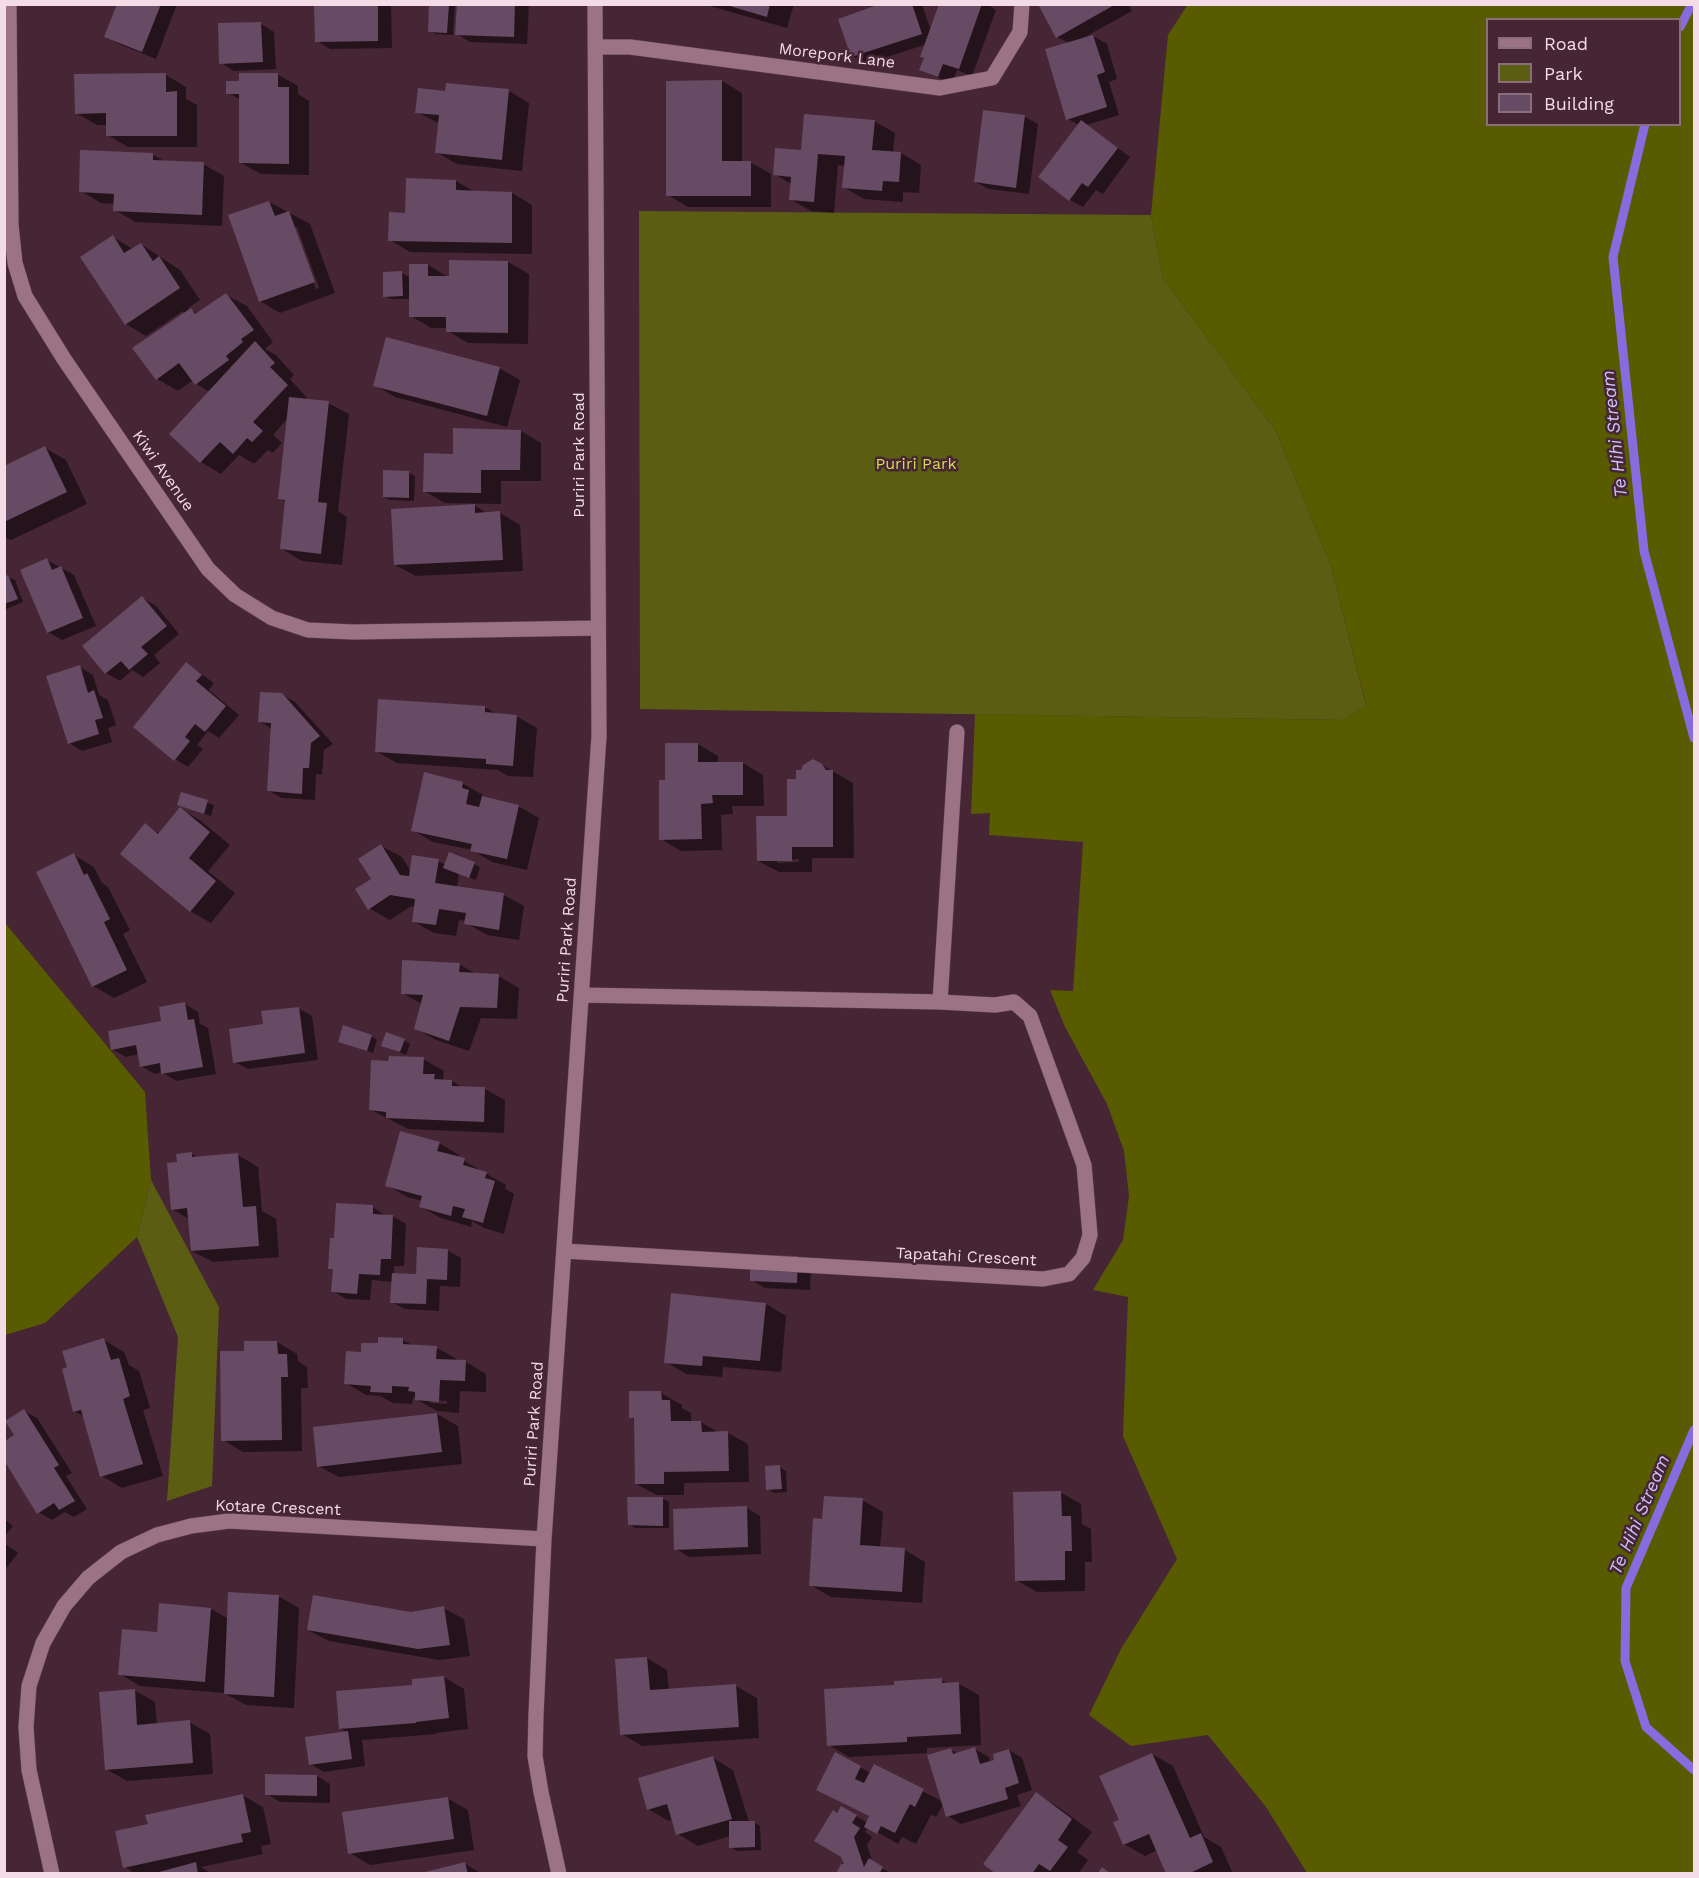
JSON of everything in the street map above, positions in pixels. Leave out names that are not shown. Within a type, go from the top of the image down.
[{"type":"street","name":"Kiwi Avenue","points":[[9,4],[11,225],[15,263],[25,296],[53,343],[208,569],[235,595],[272,618],[308,630],[353,632],[598,628]]},
{"type":"street","name":"Puriri Park Road","points":[[559,1874],[535,1756],[544,1539],[599,736],[595,4]]},
{"type":"street","name":"Morepork Lane","points":[[595,47],[630,47],[940,88],[992,78],[1020,32],[1022,4]]},
{"type":"street","points":[[940,1002],[957,732]]},
{"type":"street","name":"Tapatahi Crescent","points":[[564,1251],[1043,1279],[1069,1274],[1083,1258],[1090,1234],[1084,1165],[1030,1016],[1014,1002],[995,1005],[582,995]]},
{"type":"street","name":"Kotare Crescent","points":[[52,1874],[29,1770],[26,1727],[29,1686],[43,1643],[64,1606],[88,1578],[120,1552],[157,1535],[191,1526],[229,1521],[544,1539]]},
{"type":"green space","name":"Puriri Park","points":[[639,211],[1151,215],[1163,278],[1276,431],[1331,566],[1366,705],[1343,720],[640,709]]},
{"type":"green space","points":[[151,1180],[219,1307],[212,1486],[167,1501],[178,1337],[137,1237]]},
{"type":"shaded area","points":[[1188,4],[1694,5],[1694,1873],[1307,1873],[1266,1807],[1208,1735],[1131,1746],[1089,1715],[1121,1649],[1177,1559],[1123,1436],[1128,1297],[1093,1290],[1123,1240],[1129,1196],[1124,1151],[1107,1104],[1065,1027],[1050,990],[1073,991],[1083,842],[989,835],[990,813],[971,814],[975,714],[1343,720],[1366,704],[1331,566],[1276,431],[1163,278],[1151,215],[1168,35]]},
{"type":"shaded area","points":[[5,923],[145,1092],[151,1180],[137,1237],[45,1323],[5,1335]]},
{"type":"building","points":[[117,4],[161,4],[142,52],[104,37]]},
{"type":"building","points":[[314,4],[378,4],[378,41],[315,42]]},
{"type":"building","points":[[429,4],[449,4],[447,33],[428,32]]},
{"type":"building","points":[[457,4],[515,4],[514,37],[455,35]]},
{"type":"building","points":[[723,4],[770,4],[767,17]]},
{"type":"building","points":[[880,4],[912,4],[922,34],[851,57],[838,19]]},
{"type":"building","points":[[939,4],[982,4],[959,69],[943,64],[938,77],[919,70],[924,58],[920,57]]},
{"type":"building","points":[[1038,4],[1116,4],[1056,38]]},
{"type":"building","points":[[261,22],[263,62],[219,64],[218,23]]},
{"type":"building","points":[[1093,35],[1105,72],[1097,75],[1107,107],[1066,120],[1045,49]]},
{"type":"building","points":[[166,73],[166,92],[177,91],[177,136],[106,136],[106,113],[75,114],[74,74]]},
{"type":"building","points":[[239,73],[278,73],[278,87],[289,87],[289,164],[239,163],[239,94],[226,94],[226,81],[239,81]]},
{"type":"building","points":[[722,80],[722,161],[751,161],[751,196],[666,196],[666,81]]},
{"type":"building","points":[[446,83],[509,89],[502,160],[435,153],[439,115],[415,113],[418,88],[445,91]]},
{"type":"building","points":[[983,110],[1025,115],[1016,188],[974,182]]},
{"type":"building","points":[[804,114],[875,120],[872,150],[901,152],[899,182],[883,181],[882,191],[842,188],[845,156],[818,154],[814,202],[789,200],[791,177],[773,175],[775,148],[801,150]]},
{"type":"building","points":[[1081,120],[1118,148],[1088,187],[1082,183],[1069,201],[1038,177]]},
{"type":"building","points":[[80,150],[153,153],[153,160],[204,162],[202,215],[113,211],[114,194],[79,192]]},
{"type":"building","points":[[406,178],[456,180],[456,190],[512,192],[512,243],[388,241],[389,212],[405,213]]},
{"type":"building","points":[[269,201],[275,216],[289,211],[315,282],[259,302],[228,215]]},
{"type":"building","points":[[113,235],[124,253],[141,243],[153,261],[159,256],[180,288],[125,325],[80,257]]},
{"type":"building","points":[[449,260],[508,261],[508,333],[446,332],[446,317],[409,317],[409,264],[428,264],[428,276],[449,276]]},
{"type":"building","points":[[402,271],[403,296],[383,297],[383,272]]},
{"type":"building","points":[[226,293],[254,330],[241,339],[243,342],[226,356],[229,360],[195,385],[179,363],[156,380],[132,348],[191,308],[195,314]]},
{"type":"building","points":[[386,337],[500,367],[487,416],[373,386]]},
{"type":"building","points":[[255,341],[275,363],[270,367],[288,385],[253,422],[263,431],[252,442],[247,438],[233,454],[220,442],[200,463],[169,434]]},
{"type":"building","points":[[289,397],[329,401],[318,502],[327,503],[321,554],[280,549],[285,500],[278,499]]},
{"type":"building","points":[[453,428],[521,430],[520,470],[481,470],[481,493],[423,492],[424,453],[453,454]]},
{"type":"building","points":[[45,446],[67,492],[4,522],[4,466]]},
{"type":"building","points":[[383,470],[409,471],[409,498],[383,497]]},
{"type":"building","points":[[475,504],[475,513],[500,511],[503,560],[394,565],[391,509]]},
{"type":"building","points":[[47,558],[52,570],[61,566],[83,618],[47,633],[20,570]]},
{"type":"building","points":[[8,575],[18,599],[4,604],[4,577]]},
{"type":"building","points":[[142,596],[167,626],[141,647],[148,654],[129,670],[121,661],[105,674],[82,646]]},
{"type":"building","points":[[186,662],[202,675],[196,681],[226,706],[205,732],[195,724],[185,737],[190,741],[174,761],[133,727]]},
{"type":"building","points":[[80,665],[88,693],[94,690],[103,718],[95,720],[99,734],[68,744],[46,676]]},
{"type":"building","points":[[260,692],[282,693],[320,736],[311,743],[309,768],[303,768],[302,794],[267,791],[271,723],[258,722]]},
{"type":"building","points":[[378,699],[485,706],[485,712],[517,715],[513,766],[486,764],[486,759],[375,752]]},
{"type":"building","points":[[665,743],[698,743],[698,762],[743,762],[743,795],[712,795],[713,803],[701,804],[702,839],[659,840],[659,780],[665,780]]},
{"type":"building","points":[[813,759],[822,764],[826,770],[833,770],[833,847],[792,847],[792,861],[757,861],[756,816],[787,816],[787,779],[796,779],[796,770],[801,770],[803,765]]},
{"type":"building","points":[[424,772],[463,782],[462,788],[469,790],[466,804],[479,807],[482,796],[519,805],[507,859],[470,851],[472,844],[411,831]]},
{"type":"building","points":[[181,792],[208,800],[204,814],[177,805]]},
{"type":"building","points":[[180,807],[210,832],[189,858],[216,881],[190,912],[120,854],[145,823],[158,834]]},
{"type":"building","points":[[381,844],[400,875],[409,876],[412,855],[439,859],[435,883],[504,893],[499,930],[464,924],[466,913],[439,909],[436,925],[412,922],[415,899],[390,895],[368,910],[355,889],[371,879],[358,859]]},
{"type":"building","points":[[449,852],[475,862],[469,878],[443,868]]},
{"type":"building","points":[[74,853],[84,875],[87,873],[110,919],[104,922],[127,970],[92,987],[36,872]]},
{"type":"building","points":[[402,960],[460,963],[459,972],[499,974],[497,1008],[460,1007],[449,1041],[414,1029],[423,995],[401,994]]},
{"type":"building","points":[[185,1002],[188,1020],[194,1019],[203,1067],[161,1074],[160,1063],[140,1067],[136,1045],[111,1050],[108,1031],[161,1021],[159,1007]]},
{"type":"building","points":[[299,1007],[305,1053],[233,1063],[229,1029],[263,1024],[261,1011]]},
{"type":"building","points":[[343,1025],[372,1035],[367,1051],[338,1042]]},
{"type":"building","points":[[386,1032],[405,1039],[400,1052],[381,1046]]},
{"type":"building","points":[[389,1056],[424,1057],[423,1074],[435,1074],[434,1079],[452,1080],[452,1086],[485,1087],[484,1122],[386,1118],[386,1112],[369,1110],[371,1060],[388,1061]]},
{"type":"building","points":[[400,1131],[440,1142],[437,1151],[465,1158],[463,1165],[487,1172],[485,1178],[495,1181],[483,1223],[462,1217],[465,1209],[453,1206],[451,1216],[419,1207],[422,1196],[385,1186]]},
{"type":"building","points":[[192,1152],[192,1157],[238,1153],[243,1207],[256,1206],[259,1246],[191,1251],[187,1208],[171,1210],[167,1163],[177,1162],[176,1154]]},
{"type":"building","points":[[336,1203],[373,1205],[373,1214],[393,1215],[391,1259],[381,1259],[380,1275],[359,1274],[357,1294],[331,1292],[333,1269],[328,1269],[330,1238],[334,1238]]},
{"type":"building","points":[[417,1247],[448,1249],[447,1280],[427,1279],[426,1304],[390,1303],[392,1273],[416,1274]]},
{"type":"building","points":[[750,1255],[798,1256],[797,1283],[750,1281]]},
{"type":"building","points":[[671,1293],[766,1303],[760,1361],[703,1356],[702,1366],[664,1363]]},
{"type":"building","points":[[378,1337],[403,1338],[403,1344],[437,1346],[436,1359],[466,1360],[465,1381],[440,1380],[439,1402],[415,1400],[415,1392],[408,1391],[409,1387],[392,1386],[392,1393],[370,1392],[371,1386],[344,1384],[346,1351],[361,1352],[361,1343],[378,1343]]},
{"type":"building","points":[[104,1338],[111,1360],[119,1358],[130,1396],[123,1399],[143,1464],[100,1477],[81,1410],[73,1412],[62,1369],[67,1367],[62,1351]]},
{"type":"building","points":[[244,1341],[277,1341],[278,1354],[287,1354],[288,1377],[281,1377],[282,1440],[221,1441],[220,1351],[244,1351]]},
{"type":"building","points":[[629,1391],[661,1391],[662,1400],[670,1400],[671,1421],[701,1421],[702,1432],[728,1431],[729,1471],[664,1472],[664,1484],[635,1484],[634,1418],[629,1418]]},
{"type":"building","points":[[24,1409],[59,1465],[54,1468],[75,1501],[59,1510],[54,1503],[37,1514],[5,1462],[5,1441],[14,1435],[5,1421]]},
{"type":"building","points":[[437,1413],[442,1452],[317,1467],[313,1427]]},
{"type":"building","points":[[780,1465],[782,1489],[766,1490],[765,1466]]},
{"type":"building","points":[[1061,1491],[1062,1516],[1071,1516],[1072,1551],[1065,1551],[1065,1580],[1015,1581],[1013,1492]]},
{"type":"building","points":[[824,1496],[863,1498],[860,1545],[905,1548],[902,1592],[809,1586],[813,1518],[822,1519]]},
{"type":"building","points":[[627,1497],[663,1497],[663,1526],[628,1525]]},
{"type":"building","points":[[747,1506],[748,1547],[674,1550],[673,1509]]},
{"type":"building","points":[[228,1592],[279,1595],[274,1697],[224,1694]]},
{"type":"building","points":[[313,1595],[411,1612],[444,1606],[450,1645],[418,1649],[307,1630]]},
{"type":"building","points":[[159,1603],[211,1608],[205,1682],[118,1675],[122,1629],[157,1632]]},
{"type":"building","points":[[647,1657],[650,1690],[736,1684],[739,1727],[620,1735],[615,1659]]},
{"type":"building","points":[[444,1676],[449,1718],[339,1729],[336,1691],[412,1685],[412,1679]]},
{"type":"building","points":[[942,1678],[942,1683],[959,1682],[961,1734],[907,1737],[907,1742],[827,1746],[824,1689],[894,1685],[894,1681]]},
{"type":"building","points":[[135,1689],[137,1725],[190,1720],[193,1763],[105,1770],[99,1692]]},
{"type":"building","points":[[348,1731],[352,1759],[309,1765],[305,1737]]},
{"type":"building","points":[[975,1747],[980,1764],[994,1760],[993,1754],[1009,1749],[1019,1783],[1005,1788],[1008,1799],[946,1817],[927,1755],[951,1748],[953,1754]]},
{"type":"building","points":[[835,1752],[861,1766],[855,1779],[864,1783],[874,1764],[924,1789],[915,1807],[910,1804],[895,1833],[881,1826],[877,1834],[864,1827],[869,1816],[816,1790]]},
{"type":"building","points":[[1152,1753],[1190,1838],[1201,1833],[1213,1862],[1188,1874],[1166,1874],[1149,1834],[1123,1845],[1113,1822],[1119,1820],[1099,1776]]},
{"type":"building","points":[[713,1756],[732,1819],[676,1835],[667,1804],[647,1810],[638,1778]]},
{"type":"building","points":[[265,1774],[317,1775],[317,1796],[265,1795]]},
{"type":"building","points":[[1036,1792],[1072,1819],[1058,1840],[1068,1847],[1050,1871],[1039,1864],[1032,1874],[996,1874],[983,1864]]},
{"type":"building","points":[[243,1794],[251,1832],[241,1834],[243,1842],[123,1868],[115,1831],[148,1824],[145,1815]]},
{"type":"building","points":[[448,1797],[454,1839],[348,1854],[342,1812]]},
{"type":"building","points":[[841,1806],[857,1815],[852,1823],[860,1828],[854,1837],[864,1867],[869,1858],[883,1867],[879,1874],[836,1874],[841,1864],[844,1864],[841,1857],[814,1841],[833,1810],[837,1813]]},
{"type":"building","points":[[729,1821],[755,1821],[755,1847],[729,1848]]},
{"type":"building","points":[[196,1862],[198,1874],[160,1874],[159,1872]]},
{"type":"building","points":[[465,1862],[468,1874],[421,1874],[421,1873]]},
{"type":"building","points":[[1102,1867],[1111,1874],[1097,1874]]},
{"type":"waterway","name":"Te Hihi Stream","points":[[1681,25],[1692,4]]},
{"type":"waterway","name":"Te Hihi Stream","points":[[1645,126],[1613,257],[1644,551],[1694,738]]},
{"type":"waterway","name":"Te Hihi Stream","points":[[1694,1430],[1626,1588],[1625,1661],[1646,1727],[1694,1770]]}]
